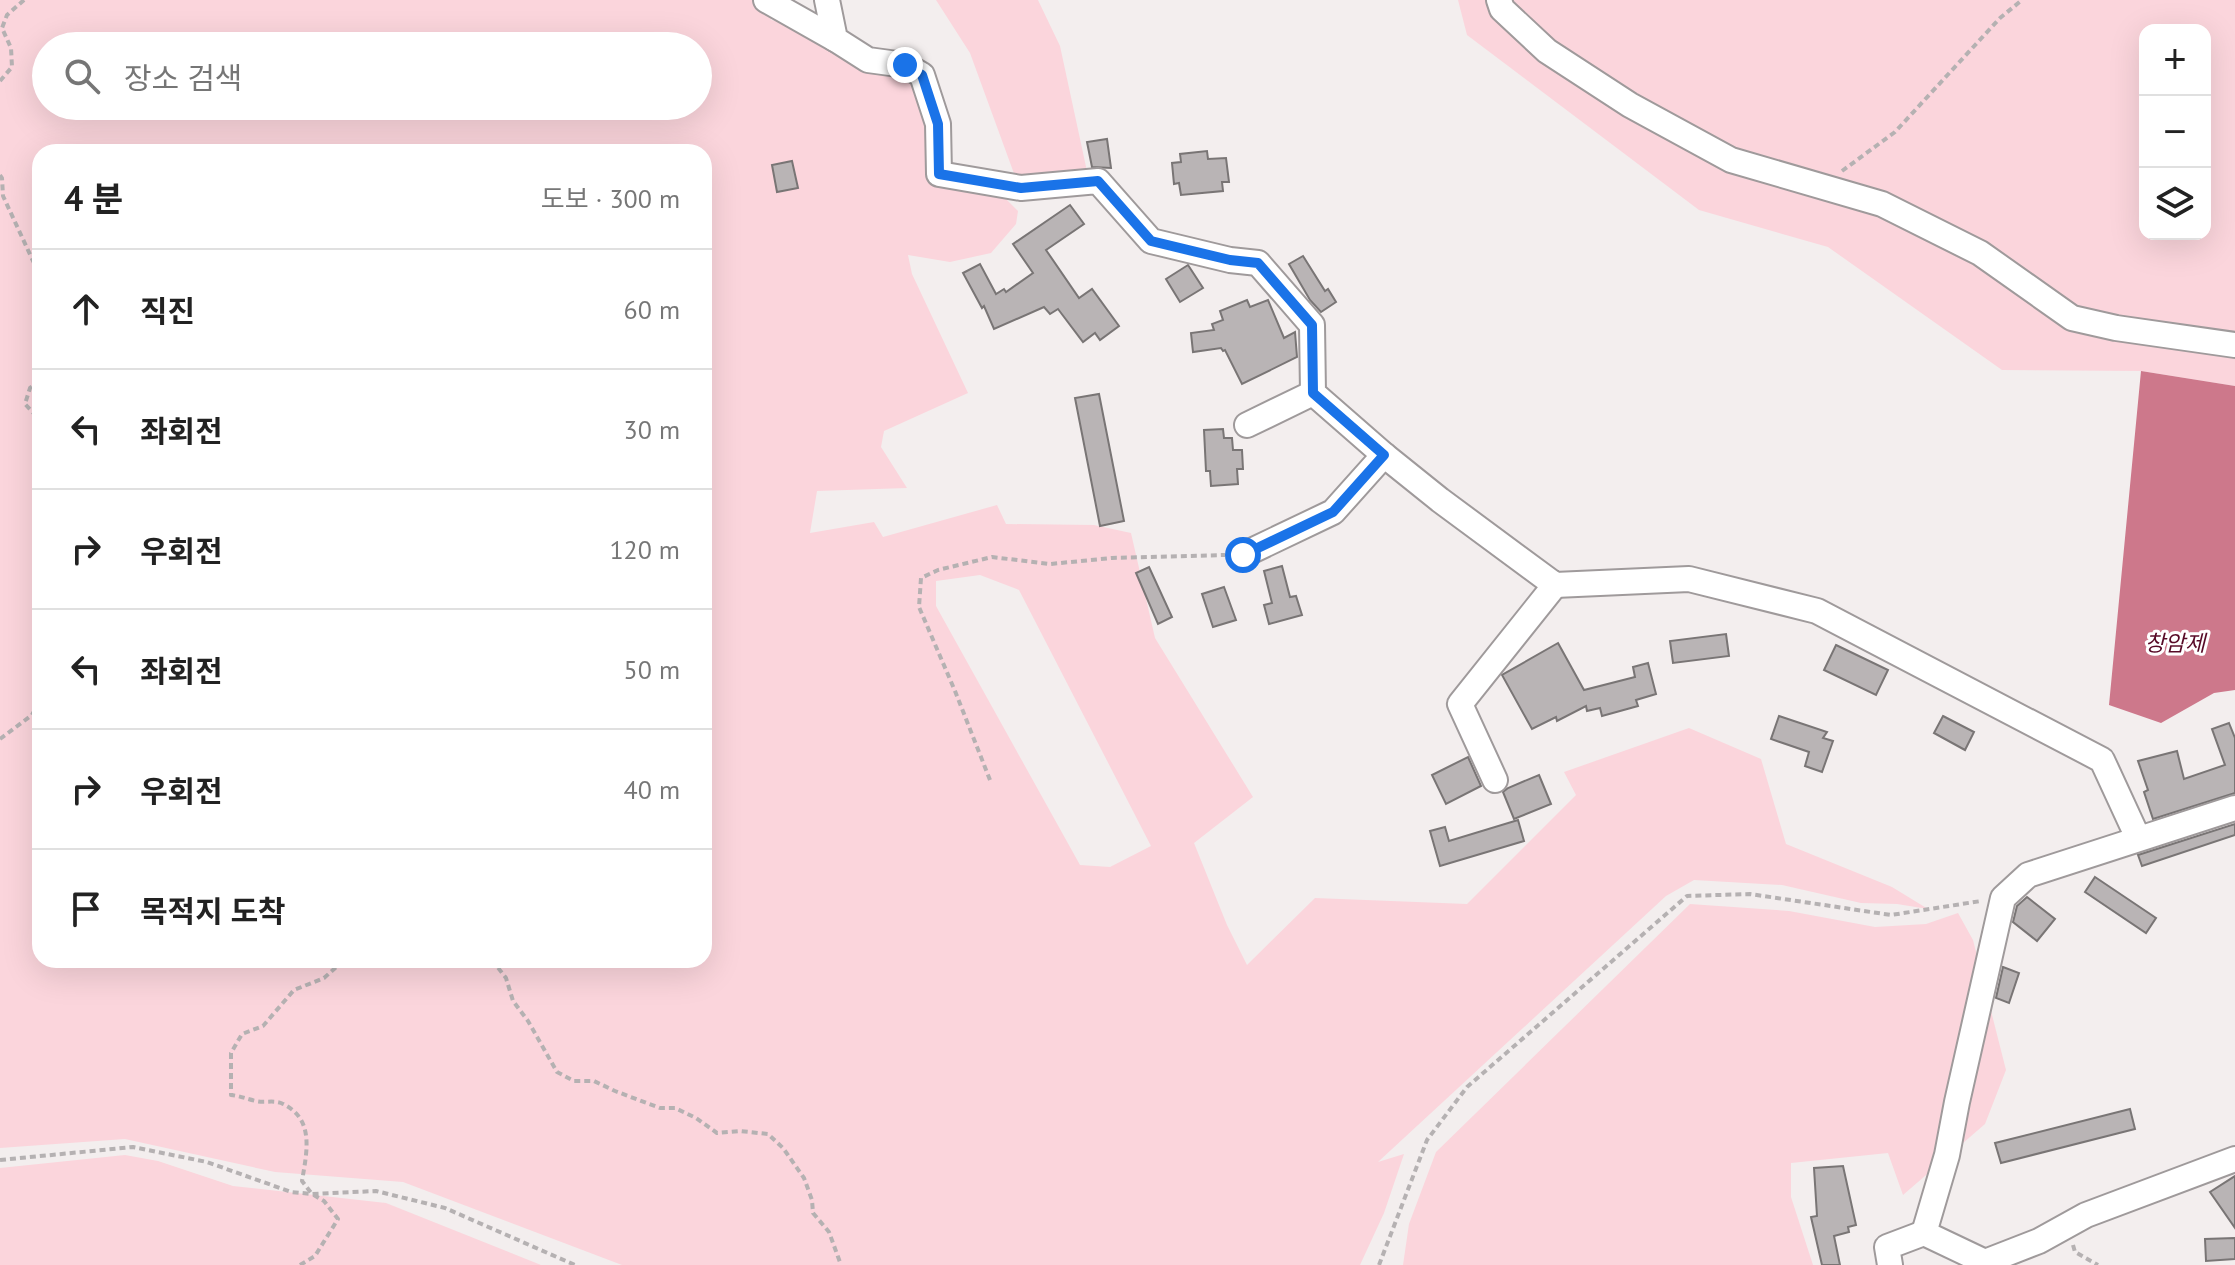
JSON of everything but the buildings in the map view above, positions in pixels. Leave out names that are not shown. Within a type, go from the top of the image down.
[{"type":"street","points":[[766,0],[868,60],[905,65],[922,75],[938,124],[939,174],[1021,188],[1098,181],[1151,241],[1230,260],[1258,263],[1312,325],[1313,393],[1384,455],[1555,585],[1689,579],[1817,611],[2102,760],[2138,838]]},
{"type":"street","points":[[827,0],[835,39]]},
{"type":"street","points":[[1499,0],[1502,9],[1547,51],[1630,105],[1731,160],[1882,204],[1980,253],[2072,318],[2116,328],[2235,345]]},
{"type":"street","points":[[1247,425],[1313,393]]},
{"type":"street","points":[[1243,555],[1333,512],[1384,455]]},
{"type":"street","points":[[1495,780],[1460,704],[1555,585]]},
{"type":"street","points":[[1924,1233],[1947,1155],[2003,898],[2028,875],[2235,808]]},
{"type":"street","points":[[1890,1265],[1887,1247],[1924,1233],[1984,1264],[2039,1241],[2086,1215],[2235,1159]]},
{"type":"path","points":[[0,81],[12,67],[11,48],[2,28],[7,15],[24,0]]},
{"type":"path","points":[[1822,187],[1895,132],[2000,18],[2022,0]]},
{"type":"path","points":[[0,175],[3,196],[32,259]]},
{"type":"path","points":[[32,387],[25,404],[32,411]]},
{"type":"path","points":[[990,780],[919,607],[921,578],[938,570],[992,557],[1050,564],[1112,558],[1243,555]]},
{"type":"path","points":[[0,739],[32,715]]},
{"type":"path","points":[[1379,1265],[1427,1140],[1467,1087],[1687,896],[1750,894],[1891,915],[2003,898]]},
{"type":"path","points":[[300,1265],[315,1256],[338,1219],[302,1181],[307,1151],[306,1130],[296,1112],[278,1101],[257,1101],[231,1095],[231,1053],[242,1034],[263,1026],[294,990],[324,978],[335,968]]},
{"type":"path","points":[[498,968],[506,978],[513,1001],[557,1072],[574,1081],[594,1081],[660,1108],[675,1108],[717,1133],[740,1131],[768,1134],[783,1148],[804,1178],[813,1213],[829,1232],[841,1265]]},
{"type":"path","points":[[0,1160],[133,1147],[207,1162],[291,1192],[376,1191],[445,1208],[575,1265]]},
{"type":"path","points":[[2067,1225],[2075,1252],[2098,1265]]},
{"type":"shaded area","points":[[0,0],[769,0],[771,20],[802,26],[921,86],[932,144],[933,186],[1003,196],[1018,211],[1016,224],[991,253],[950,262],[908,255],[912,274],[968,393],[884,431],[881,447],[907,488],[817,491],[810,533],[874,522],[883,537],[997,505],[1006,524],[1094,525],[1131,533],[1155,638],[1253,797],[1194,843],[1227,925],[1247,965],[1315,898],[1467,904],[1576,795],[1564,772],[1689,728],[1761,759],[1786,844],[1892,887],[1928,909],[1861,903],[1782,885],[1694,880],[1666,896],[1378,1162],[1404,1154],[1384,1213],[1360,1265],[622,1265],[403,1182],[275,1172],[125,1139],[0,1148]],"holes":[[[980,575],[1019,590],[1151,846],[1110,867],[1080,865],[936,606],[936,581]]]},
{"type":"shaded area","points":[[936,0],[1038,0],[1060,46],[1088,176],[1016,179],[970,53]]},
{"type":"shaded area","points":[[1458,0],[2235,0],[2235,386],[2141,371],[2002,370],[1828,247],[1699,210],[1467,35]]},
{"type":"shaded area","points":[[1690,904],[1789,911],[1875,927],[1926,924],[1958,913],[1973,940],[2006,1070],[1985,1124],[1903,1195],[1888,1153],[1791,1163],[1791,1197],[1813,1265],[1403,1265],[1409,1224],[1436,1152]]},
{"type":"shaded area","points":[[125,1155],[158,1161],[233,1186],[386,1203],[541,1265],[0,1265],[0,1168]]},
{"type":"water","name":"창암제","points":[[2141,371],[2235,386],[2235,690],[2214,693],[2161,723],[2109,705]]},
{"type":"route","points":[[905,65],[922,75],[938,124],[939,174],[1021,188],[1098,181],[1151,241],[1230,260],[1258,263],[1312,325],[1313,393],[1384,455],[1333,512],[1243,555]]}]
